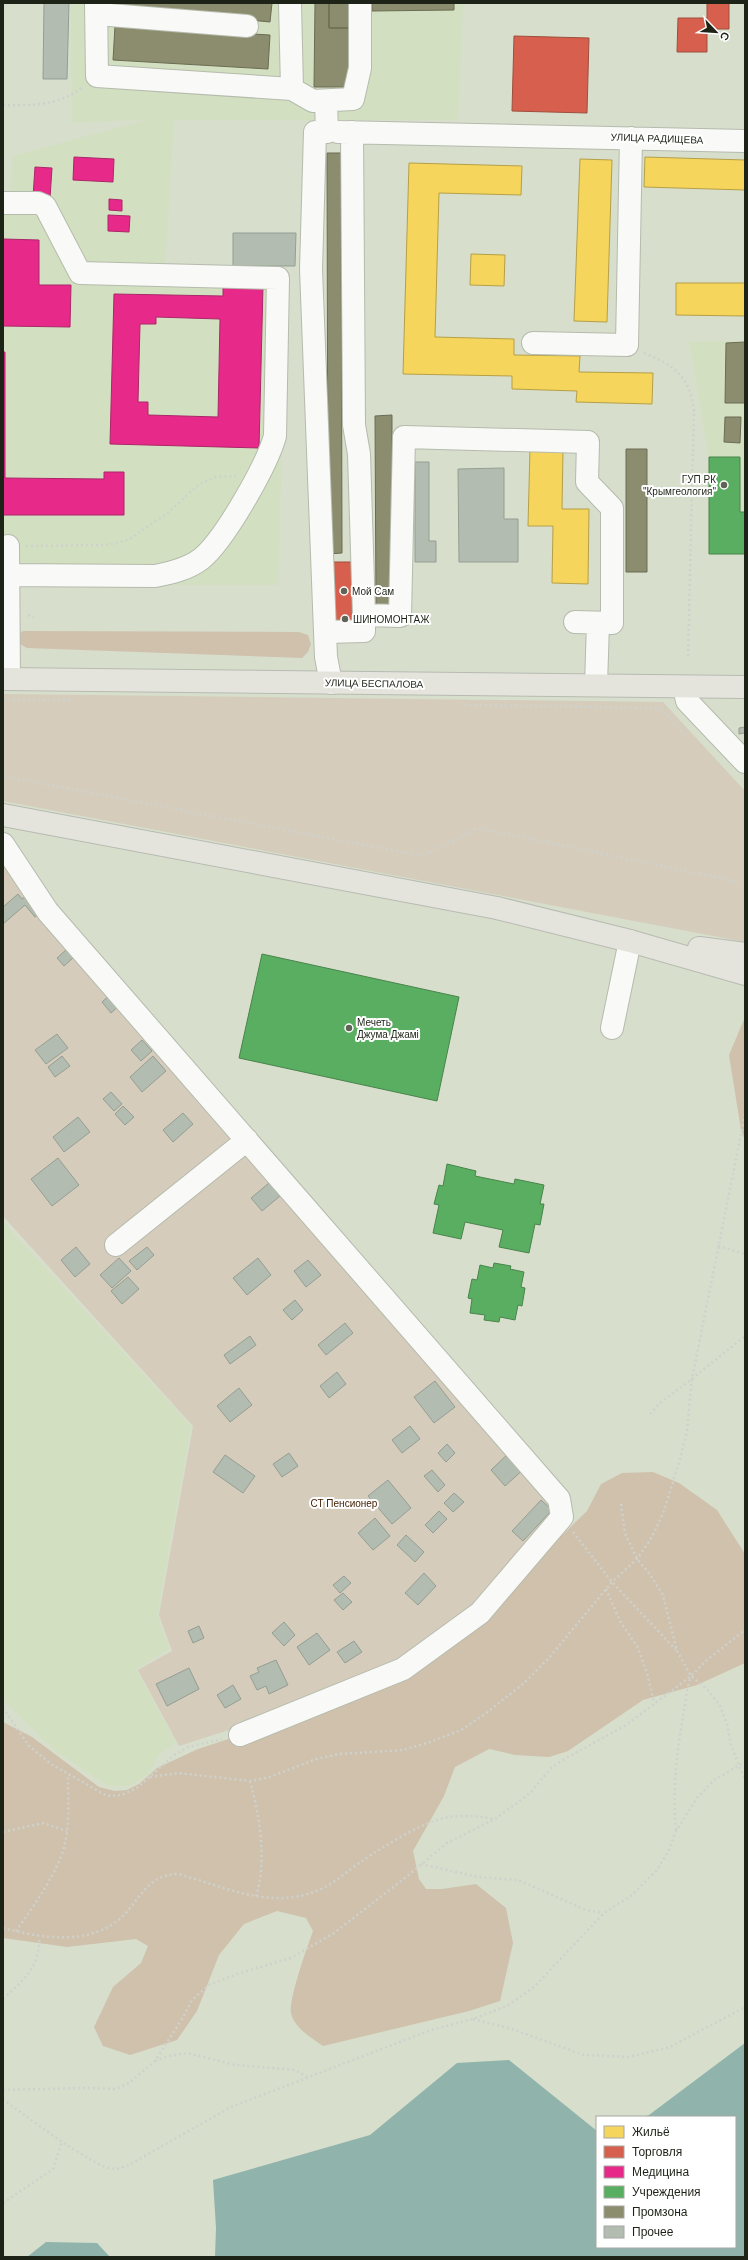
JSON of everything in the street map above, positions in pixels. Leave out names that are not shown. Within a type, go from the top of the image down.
[{"type":"main road","name":"УЛИЦА БЕСПАЛОВА","points":[[6,679],[745,687]]},
{"type":"main road","points":[[3,815],[497,908],[706,961],[745,974]]},
{"type":"main road","points":[[571,926],[745,954]]},
{"type":"main road","points":[[706,961],[745,968]]},
{"type":"street","points":[[290,3],[292,89]]},
{"type":"street","points":[[247,26],[97,8],[97,76],[292,89],[313,101],[353,99],[360,68],[360,3]]},
{"type":"street","points":[[326,101],[327,132],[315,132],[311,269],[326,657],[331,683]]},
{"type":"street","name":"УЛИЦА РАДИЩЕВА","points":[[327,132],[569,136],[745,141]]},
{"type":"street","points":[[325,632],[364,631],[359,454],[354,426],[352,132]]},
{"type":"street","points":[[533,343],[627,345],[631,138]]},
{"type":"street","points":[[3,204],[38,203],[45,206],[80,273],[278,278],[275,436],[270,454],[260,474],[218,541],[201,559],[175,572],[155,576],[6,575]]},
{"type":"street","points":[[364,615],[400,616],[404,437],[588,442],[587,482],[612,508],[612,624],[575,622]]},
{"type":"street","points":[[6,679],[6,575],[8,546]]},
{"type":"street","points":[[596,685],[598,623]]},
{"type":"street","points":[[684,687],[687,701],[745,762]]},
{"type":"street","points":[[3,844],[48,912],[559,1499],[562,1517],[480,1613],[402,1669],[240,1735]]},
{"type":"street","points":[[612,1028],[630,941]]},
{"type":"street","points":[[116,1245],[247,1140]]},
{"type":"path","points":[[3,105],[36,105],[71,96],[97,76]]},
{"type":"path","points":[[627,345],[668,363],[681,376],[692,392],[694,409],[688,658]]},
{"type":"path","points":[[8,546],[108,545],[128,540],[169,512],[199,484],[216,477],[260,474]]},
{"type":"path","points":[[3,700],[75,700]]},
{"type":"path","points":[[459,704],[658,708],[683,733],[715,732]]},
{"type":"path","points":[[3,776],[422,856],[478,828],[745,883]]},
{"type":"path","points":[[150,1777],[178,1773],[250,1781],[270,1777],[316,1759],[338,1754],[403,1750],[430,1742],[461,1730],[485,1714],[528,1679],[548,1659],[612,1582],[637,1559],[652,1537],[664,1511],[687,1431],[692,1379],[745,1114]]},
{"type":"path","points":[[718,1246],[745,1254]]},
{"type":"path","points":[[650,1414],[661,1402],[745,1336]]},
{"type":"path","points":[[621,1504],[625,1533],[637,1559],[649,1573],[663,1595],[677,1651]]},
{"type":"path","points":[[562,1517],[612,1582],[677,1651],[691,1676],[706,1689],[720,1706],[727,1723],[731,1745],[745,1780]]},
{"type":"path","points":[[606,1589],[621,1623],[636,1646],[647,1673],[654,1703]]},
{"type":"path","points":[[3,2090],[83,2088],[116,2090],[129,2083],[154,2061],[182,2019],[192,2000],[209,1984],[291,1958],[334,1933],[447,1843],[495,1819],[532,1791],[550,1769],[561,1761],[626,1725],[691,1676],[706,1660],[745,1630]]},
{"type":"path","points":[[676,1831],[673,1798],[676,1761],[688,1686],[691,1676]]},
{"type":"path","points":[[3,1708],[29,1746],[98,1793],[114,1797],[137,1788],[174,1756],[188,1747],[240,1735]]},
{"type":"path","points":[[3,2099],[38,2126],[101,2166],[114,2170],[129,2165],[231,2107],[431,2030],[473,2019],[507,2006],[534,1987],[604,1913],[632,1895],[657,1870],[668,1852],[676,1831],[698,1798],[714,1780],[745,1762]]},
{"type":"path","points":[[16,1931],[30,1911],[60,1858],[65,1843],[67,1830],[68,1774]]},
{"type":"path","points":[[250,1781],[260,1830],[260,1884],[256,1898]]},
{"type":"path","points":[[3,1928],[39,1937],[83,1936],[100,1931],[124,1915],[146,1888],[165,1874],[178,1874],[256,1898],[289,1897],[314,1892],[335,1881],[362,1860],[406,1833],[448,1817],[480,1816],[495,1819]]},
{"type":"path","points":[[3,1832],[43,1823],[67,1830]]},
{"type":"path","points":[[422,1864],[478,1877],[518,1880],[586,1910],[604,1913]]},
{"type":"path","points":[[3,1999],[26,1977],[35,1964],[39,1950],[39,1937]]},
{"type":"path","points":[[473,2019],[512,2029],[584,2055],[629,2057],[670,2047],[745,2007]]},
{"type":"path","points":[[154,2061],[169,2056],[188,2053],[235,2065],[295,2070],[308,2077]]},
{"type":"path","points":[[3,2203],[53,2169],[62,2141]]},
{"type":"shaded area","points":[[71,3],[463,3],[458,120],[174,120],[165,267],[287,268],[278,585],[3,585],[3,195],[10,195],[13,156],[150,119],[72,123]]},
{"type":"shaded area","points":[[689,341],[745,341],[745,512],[740,512],[740,457],[709,457]]},
{"type":"shaded area","points":[[23,631],[299,632],[308,635],[311,644],[308,652],[302,658],[27,648],[20,644],[17,636]]},
{"type":"shaded area","points":[[745,1017],[745,1140],[741,1130],[729,1055]]},
{"type":"shaded area","points":[[3,1222],[191,1426],[157,1615],[169,1649],[136,1669],[176,1743],[158,1755],[149,1774],[128,1786],[108,1786],[57,1752],[3,1700]]},
{"type":"shaded area","points":[[653,1472],[679,1483],[717,1510],[745,1554],[745,1663],[697,1685],[643,1700],[568,1751],[549,1757],[515,1755],[489,1749],[455,1767],[444,1796],[413,1851],[419,1879],[426,1889],[442,1889],[476,1884],[506,1908],[513,1943],[500,2001],[469,2011],[323,2046],[300,2028],[291,2013],[293,1996],[313,1931],[306,1918],[277,1911],[244,1924],[219,1955],[197,2011],[177,2040],[130,2055],[103,2046],[94,2027],[113,1987],[141,1963],[148,1946],[136,1939],[67,1947],[3,1938],[3,1722],[32,1737],[99,1787],[115,1791],[127,1790],[139,1784],[157,1768],[198,1749],[382,1689],[551,1546],[587,1511],[601,1484],[622,1473]]},
{"type":"green space","points":[[3,694],[663,702],[745,791],[745,942],[3,801]]},
{"type":"green space","name":"СТ Пенсионер","points":[[3,853],[555,1511],[480,1602],[405,1660],[257,1721],[179,1746],[138,1670],[172,1651],[159,1615],[193,1426],[3,1216]]},
{"type":"water","points":[[745,2043],[745,2257],[215,2257],[216,2228],[213,2180],[370,2135],[457,2063],[509,2060],[596,2130],[596,2248],[736,2248],[736,2116],[646,2116]]},
{"type":"water","points":[[46,2242],[97,2243],[110,2257],[27,2257]]},
{"type":"building: Жильё","points":[[645,157],[745,160],[745,190],[644,187]]},
{"type":"building: Жильё","points":[[580,159],[612,160],[607,322],[574,321]]},
{"type":"building: Жильё","points":[[409,163],[522,166],[521,195],[439,193],[435,337],[514,339],[514,355],[580,356],[579,372],[653,373],[652,404],[576,402],[577,391],[512,389],[512,376],[403,374]]},
{"type":"building: Жильё","points":[[471,254],[505,255],[504,286],[470,285]]},
{"type":"building: Жильё","points":[[676,283],[745,283],[745,316],[676,315]]},
{"type":"building: Жильё","points":[[530,449],[563,450],[562,509],[589,509],[588,584],[552,583],[553,526],[528,526]]},
{"type":"building: Торговля","points":[[707,3],[729,3],[729,29],[707,29],[707,52],[677,52],[678,18],[707,18]]},
{"type":"building: Торговля","points":[[514,36],[589,38],[587,113],[512,111]]},
{"type":"building: Торговля","name":"Мой Сам","points":[[332,562],[355,562],[356,621],[333,621]]},
{"type":"building: Медицина","points":[[74,157],[114,159],[113,182],[73,180]]},
{"type":"building: Медицина","points":[[35,167],[52,168],[50,198],[33,197]]},
{"type":"building: Медицина","points":[[109,199],[122,200],[122,211],[109,210]]},
{"type":"building: Медицина","points":[[108,215],[130,216],[129,232],[108,231]]},
{"type":"building: Медицина","points":[[3,239],[39,240],[39,285],[71,285],[70,327],[3,326]]},
{"type":"building: Медицина","points":[[223,285],[263,286],[259,448],[110,444],[114,294],[223,296]],"holes":[[[156,317],[220,319],[218,417],[148,415],[148,402],[138,402],[140,324],[156,324]]]},
{"type":"building: Медицина","points":[[3,352],[5,352],[5,478],[104,479],[104,472],[124,472],[124,515],[3,515]]},
{"type":"building: Учреждения","name":"ГУП РК \"Крымгеология\"","points":[[709,457],[740,457],[740,512],[745,512],[745,554],[709,554]]},
{"type":"building: Учреждения","name":"Мечеть Джума Джамі","points":[[262,954],[459,997],[437,1101],[239,1058]]},
{"type":"building: Учреждения","points":[[447,1164],[476,1171],[475,1176],[514,1184],[515,1179],[544,1185],[540,1204],[544,1204],[540,1225],[535,1224],[529,1253],[499,1247],[503,1230],[465,1222],[461,1239],[433,1233],[439,1205],[434,1204],[439,1185],[443,1186]]},
{"type":"building: Учреждения","points":[[494,1263],[511,1266],[510,1269],[524,1272],[521,1287],[525,1288],[522,1306],[518,1305],[515,1320],[500,1317],[499,1322],[484,1320],[485,1315],[470,1313],[472,1299],[468,1298],[472,1279],[477,1280],[480,1265],[493,1268]]},
{"type":"building: Промзона","points":[[111,3],[272,3],[270,22],[110,6]]},
{"type":"building: Промзона","points":[[315,3],[329,3],[329,28],[350,28],[350,87],[314,87]]},
{"type":"building: Промзона","points":[[329,3],[351,3],[350,28],[329,28]]},
{"type":"building: Промзона","points":[[372,3],[454,3],[454,10],[372,11]]},
{"type":"building: Промзона","points":[[115,26],[270,35],[268,69],[113,60]]},
{"type":"building: Промзона","points":[[327,153],[341,153],[342,553],[328,554]]},
{"type":"building: Промзона","points":[[745,342],[745,403],[725,403],[726,343]]},
{"type":"building: Промзона","points":[[392,415],[392,606],[376,606],[375,416]]},
{"type":"building: Промзона","points":[[725,417],[741,417],[740,443],[724,442]]},
{"type":"building: Промзона","points":[[626,449],[647,449],[647,572],[626,572]]},
{"type":"building: Прочее","points":[[44,3],[69,3],[67,79],[43,79]]},
{"type":"building: Прочее","points":[[233,233],[296,233],[295,266],[233,266]]},
{"type":"building: Прочее","points":[[415,462],[429,462],[429,541],[436,541],[436,562],[415,562]]},
{"type":"building: Прочее","points":[[504,468],[504,519],[518,519],[518,562],[459,562],[458,469]]},
{"type":"building: Прочее","points":[[745,727],[745,733],[739,734],[739,728]]},
{"type":"building: Прочее","points":[[18,894],[22,899],[27,895],[41,912],[35,917],[25,905],[3,924],[3,907]]},
{"type":"building: Прочее","points":[[67,949],[74,957],[64,966],[57,958]]},
{"type":"building: Прочее","points":[[111,994],[120,1005],[111,1013],[102,1002]]},
{"type":"building: Прочее","points":[[57,1034],[68,1048],[46,1064],[35,1050]]},
{"type":"building: Прочее","points":[[142,1040],[152,1051],[141,1061],[131,1050]]},
{"type":"building: Прочее","points":[[62,1056],[70,1066],[55,1077],[48,1067]]},
{"type":"building: Прочее","points":[[153,1056],[166,1071],[142,1092],[130,1077]]},
{"type":"building: Прочее","points":[[111,1092],[122,1104],[114,1111],[103,1099]]},
{"type":"building: Прочее","points":[[123,1106],[134,1117],[125,1125],[115,1114]]},
{"type":"building: Прочее","points":[[183,1113],[193,1124],[173,1142],[163,1130]]},
{"type":"building: Прочее","points":[[78,1117],[90,1132],[64,1152],[53,1137]]},
{"type":"building: Прочее","points":[[58,1158],[79,1185],[52,1206],[31,1179]]},
{"type":"building: Прочее","points":[[269,1183],[280,1196],[262,1211],[251,1198]]},
{"type":"building: Прочее","points":[[76,1247],[90,1264],[75,1277],[61,1260]]},
{"type":"building: Прочее","points":[[147,1247],[154,1255],[137,1270],[129,1261]]},
{"type":"building: Прочее","points":[[119,1258],[131,1271],[112,1288],[100,1275]]},
{"type":"building: Прочее","points":[[258,1258],[271,1275],[247,1295],[233,1278]]},
{"type":"building: Прочее","points":[[308,1260],[321,1275],[306,1287],[294,1271]]},
{"type":"building: Прочее","points":[[128,1277],[139,1289],[122,1304],[111,1291]]},
{"type":"building: Прочее","points":[[295,1300],[303,1310],[292,1320],[283,1310]]},
{"type":"building: Прочее","points":[[345,1323],[353,1333],[326,1355],[318,1345]]},
{"type":"building: Прочее","points":[[250,1336],[256,1345],[230,1364],[224,1355]]},
{"type":"building: Прочее","points":[[337,1372],[346,1384],[329,1398],[320,1386]]},
{"type":"building: Прочее","points":[[435,1381],[455,1407],[434,1423],[414,1397]]},
{"type":"building: Прочее","points":[[239,1388],[252,1405],[230,1422],[217,1406]]},
{"type":"building: Прочее","points":[[410,1426],[420,1439],[402,1453],[392,1440]]},
{"type":"building: Прочее","points":[[447,1444],[455,1453],[446,1462],[438,1453]]},
{"type":"building: Прочее","points":[[510,1452],[525,1468],[505,1486],[491,1470]]},
{"type":"building: Прочее","points":[[289,1453],[298,1466],[282,1477],[273,1464]]},
{"type":"building: Прочее","points":[[225,1455],[255,1476],[243,1493],[213,1472]]},
{"type":"building: Прочее","points":[[432,1470],[445,1485],[438,1492],[424,1476]]},
{"type":"building: Прочее","points":[[388,1480],[411,1508],[392,1524],[368,1496]]},
{"type":"building: Прочее","points":[[454,1493],[464,1502],[453,1512],[444,1503]]},
{"type":"building: Прочее","points":[[541,1500],[552,1510],[523,1541],[512,1531]]},
{"type":"building: Прочее","points":[[439,1511],[447,1519],[433,1533],[425,1525]]},
{"type":"building: Прочее","points":[[375,1518],[390,1536],[373,1550],[358,1533]]},
{"type":"building: Прочее","points":[[406,1535],[424,1552],[415,1562],[397,1545]]},
{"type":"building: Прочее","points":[[424,1573],[436,1586],[418,1605],[405,1593]]},
{"type":"building: Прочее","points":[[344,1576],[351,1583],[340,1593],[333,1585]]},
{"type":"building: Прочее","points":[[343,1593],[352,1602],[343,1610],[334,1600]]},
{"type":"building: Прочее","points":[[284,1622],[295,1635],[284,1646],[272,1633]]},
{"type":"building: Прочее","points":[[199,1626],[204,1638],[193,1643],[188,1631]]},
{"type":"building: Прочее","points":[[317,1633],[330,1650],[309,1665],[297,1647]]},
{"type":"building: Прочее","points":[[354,1641],[362,1652],[345,1663],[337,1652]]},
{"type":"building: Прочее","points":[[276,1660],[288,1685],[269,1694],[266,1686],[257,1690],[250,1676],[259,1672],[257,1668]]},
{"type":"building: Прочее","points":[[189,1668],[199,1689],[167,1706],[156,1684]]},
{"type":"building: Прочее","points":[[233,1685],[241,1699],[225,1708],[217,1695]]},
{"type":"place","name":"ГУП РК \"Крымгеология\"","points":[[724,485]]},
{"type":"place","name":"Мой Сам","points":[[344,591]]},
{"type":"place","name":"ШИНОМОНТАЖ","points":[[345,619]]},
{"type":"place","name":"Мечеть Джума Джамі","points":[[349,1028]]}]
